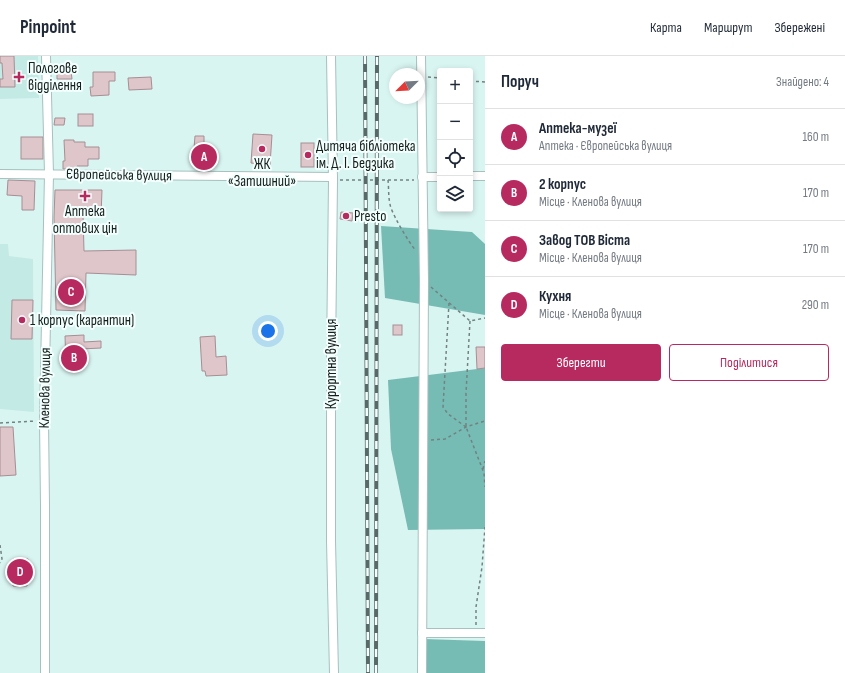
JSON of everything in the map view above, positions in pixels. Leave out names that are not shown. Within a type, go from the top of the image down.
[{"type":"street","name":"Кленова вулиця","points":[[45,673],[44,420],[49,174],[46,56]]},
{"type":"street","name":"Курортна вулиця","points":[[331,56],[333,179],[331,533],[334,673]]},
{"type":"street","points":[[421,56],[421,68]]},
{"type":"street","points":[[421,104],[424,281],[422,673]]},
{"type":"street","name":"Європейська вулиця","points":[[0,174],[333,179]]},
{"type":"street","points":[[422,179],[437,176]]},
{"type":"street","points":[[473,176],[485,176]]},
{"type":"street","points":[[422,632],[485,633]]},
{"type":"path","points":[[425,76],[437,78]]},
{"type":"path","points":[[473,81],[485,82]]},
{"type":"path","points":[[333,179],[422,179]]},
{"type":"path","points":[[388,180],[390,206],[392,211],[412,246],[423,260]]},
{"type":"path","points":[[424,281],[470,321]]},
{"type":"path","points":[[449,303],[442,403],[448,414],[466,427]]},
{"type":"path","points":[[470,321],[485,318]]},
{"type":"path","points":[[470,321],[466,393],[466,427],[484,474]]},
{"type":"path","points":[[0,423],[44,420]]},
{"type":"path","points":[[423,440],[445,439],[466,427],[485,421]]},
{"type":"path","points":[[485,461],[485,487]]},
{"type":"path","points":[[476,632],[476,607],[482,567],[485,527]]},
{"type":"path","points":[[0,545],[2,559],[0,563]]},
{"type":"shaded area","name":"Пологове відділення","points":[[0,56],[38,56],[39,98],[0,99]]},
{"type":"shaded area","points":[[381,226],[472,232],[485,244],[485,315],[385,298]]},
{"type":"shaded area","points":[[0,244],[8,244],[9,256],[33,259],[34,412],[0,409]]},
{"type":"shaded area","points":[[485,368],[485,529],[408,530],[391,449],[388,380]]},
{"type":"shaded area","points":[[424,639],[485,641],[485,673],[422,673]]},
{"type":"building","name":"Пологове відділення","points":[[0,56],[14,56],[15,87],[0,87],[0,79],[3,79]]},
{"type":"building","points":[[57,71],[71,71],[72,79],[57,79]]},
{"type":"building","points":[[93,72],[115,72],[115,81],[109,81],[109,95],[91,96],[90,87],[93,87]]},
{"type":"building","points":[[151,77],[152,89],[129,90],[128,78]]},
{"type":"building","points":[[78,114],[93,114],[93,126],[78,126]]},
{"type":"building","points":[[55,118],[65,118],[64,125],[54,125]]},
{"type":"building","name":"ЖК «Затишний»","points":[[253,134],[272,135],[270,165],[251,163]]},
{"type":"building","points":[[195,136],[204,136],[204,150],[216,151],[216,162],[193,161]]},
{"type":"building","points":[[21,137],[43,137],[43,159],[21,159]]},
{"type":"building","points":[[64,140],[85,142],[85,147],[99,147],[99,159],[88,159],[88,166],[77,166],[77,168],[63,169],[63,161],[65,161]]},
{"type":"building","name":"Дитяча бібліотека ім. Д. І. Бедзика","points":[[301,143],[314,143],[314,167],[301,167]]},
{"type":"building","points":[[8,180],[35,181],[34,210],[22,210],[22,196],[7,195]]},
{"type":"building","points":[[55,190],[102,190],[101,216],[83,215],[84,251],[136,250],[136,275],[86,273],[85,311],[56,310],[54,217]]},
{"type":"building","name":"Presto","points":[[341,212],[353,213],[352,221],[340,219]]},
{"type":"building","name":"1 корпус (карантин)","points":[[12,300],[33,300],[32,339],[11,339]]},
{"type":"building","points":[[393,325],[402,325],[402,335],[393,335]]},
{"type":"building","points":[[84,335],[84,342],[101,341],[101,348],[81,349],[82,366],[66,367],[65,336]]},
{"type":"building","points":[[215,336],[216,357],[226,356],[227,375],[206,376],[205,371],[202,371],[200,337]]},
{"type":"building","points":[[476,347],[485,347],[485,368],[477,369]]},
{"type":"building","points":[[0,427],[13,427],[16,475],[0,476]]},
{"type":"building","points":[[13,559],[28,559],[27,586],[13,586]]},
{"type":"railway","points":[[365,56],[368,673]]},
{"type":"railway","points":[[376,673],[377,56]]},
{"type":"place","name":"Пологове відділення","points":[[19,77]]},
{"type":"place","name":"ЖК «Затишний»","points":[[262,149]]},
{"type":"place","name":"Дитяча бібліотека ім. Д. І. Бедзика","points":[[308,155]]},
{"type":"place","name":"Аптека-музеї","points":[[204,157]]},
{"type":"place","name":"Аптека оптових цін","points":[[85,196]]},
{"type":"place","name":"Presto","points":[[346,216]]},
{"type":"place","name":"Завод ТОВ Віста","points":[[71,292]]},
{"type":"place","name":"1 корпус (карантин)","points":[[22,320]]},
{"type":"place","name":"2 корпус","points":[[74,358]]},
{"type":"place","name":"Кухня","points":[[20,572]]}]
